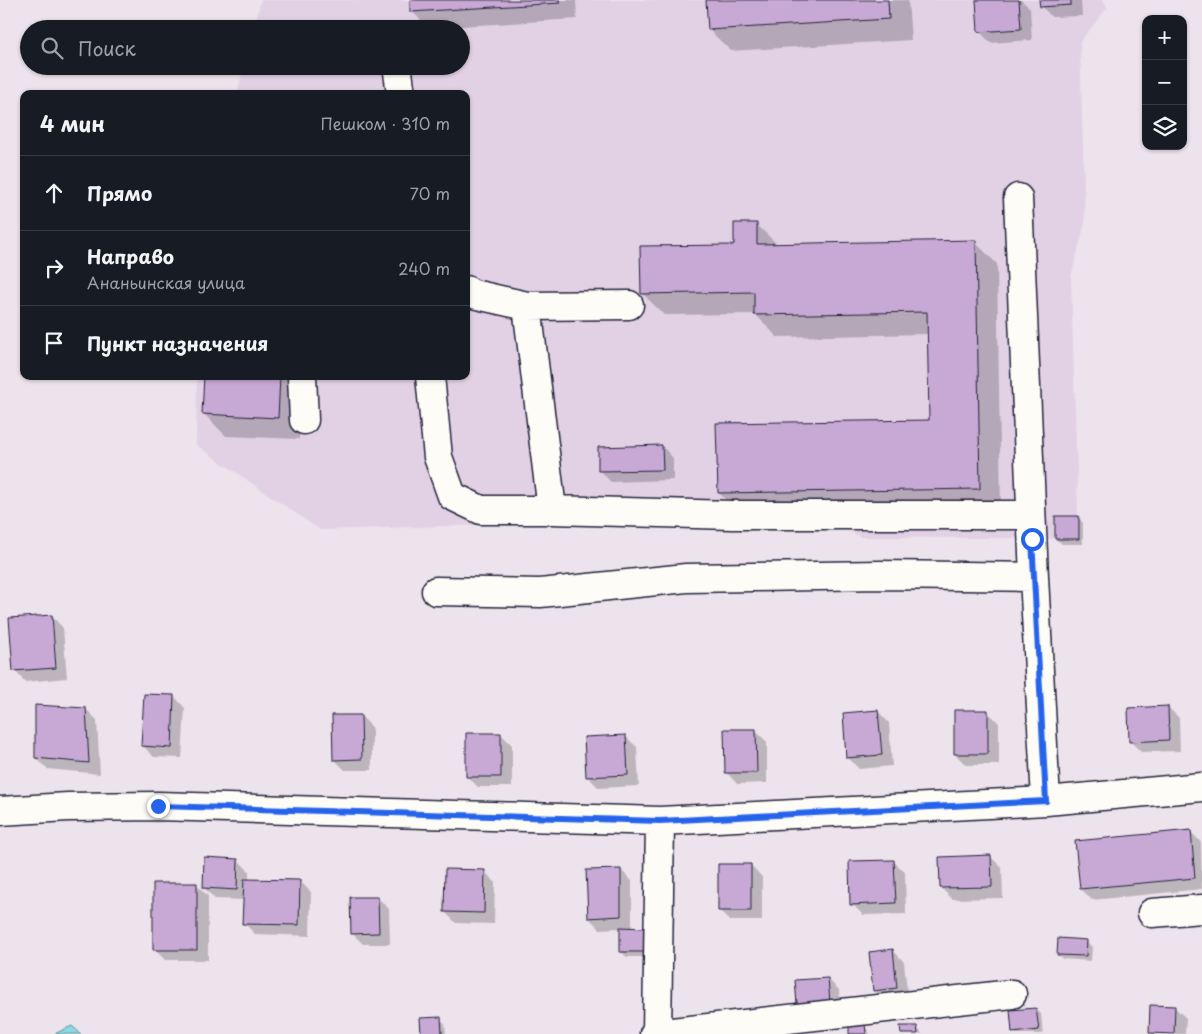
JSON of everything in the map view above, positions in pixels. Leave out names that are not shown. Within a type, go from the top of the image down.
[{"type":"street","points":[[1018,198],[1031,515],[1046,801]]},
{"type":"street","points":[[470,293],[527,306],[629,305]]},
{"type":"street","points":[[527,306],[552,510]]},
{"type":"street","points":[[302,380],[304,420]]},
{"type":"street","points":[[430,380],[438,457],[452,496],[481,510],[732,514],[1031,515]]},
{"type":"street","points":[[436,591],[540,592],[686,578],[880,575],[1034,576]]},
{"type":"street","points":[[0,811],[68,807],[158,806],[660,821],[1046,801],[1202,787]]},
{"type":"street","points":[[660,821],[655,1034],[1012,994]]},
{"type":"street","points":[[1152,913],[1202,909]]},
{"type":"shaded area","points":[[261,0],[1103,0],[1107,8],[1080,42],[1085,223],[1071,277],[1079,539],[860,537],[846,529],[485,525],[320,530],[196,445],[197,380],[470,380],[470,90],[238,90],[242,75],[470,75],[470,20],[255,20]]},
{"type":"water","points":[[72,1026],[81,1034],[54,1034]]},
{"type":"building","points":[[410,0],[560,0],[561,3],[410,12]]},
{"type":"building","points":[[706,0],[888,0],[889,19],[708,30]]},
{"type":"building","points":[[976,0],[1019,0],[1021,29],[978,32]]},
{"type":"building","points":[[1039,0],[1071,0],[1071,5],[1040,7]]},
{"type":"building","points":[[734,223],[757,223],[757,244],[976,240],[980,489],[718,493],[716,423],[929,420],[927,312],[754,315],[754,292],[641,294],[640,246],[734,245]]},
{"type":"building","points":[[204,380],[280,380],[278,418],[202,414]]},
{"type":"building","points":[[662,445],[663,470],[598,471],[598,447]]},
{"type":"building","points":[[1055,516],[1079,516],[1079,539],[1055,539]]},
{"type":"building","points":[[52,615],[56,668],[13,671],[9,618]]},
{"type":"building","points":[[144,694],[174,695],[172,748],[141,746]]},
{"type":"building","points":[[35,705],[86,708],[89,763],[35,758]]},
{"type":"building","points":[[1168,706],[1169,740],[1129,742],[1128,708]]},
{"type":"building","points":[[878,710],[882,755],[846,758],[843,713]]},
{"type":"building","points":[[954,710],[988,710],[988,754],[954,754]]},
{"type":"building","points":[[332,715],[361,715],[362,759],[333,760]]},
{"type":"building","points":[[724,729],[756,729],[757,773],[725,773]]},
{"type":"building","points":[[466,733],[501,733],[501,777],[466,777]]},
{"type":"building","points":[[626,735],[628,775],[586,777],[584,737]]},
{"type":"building","points":[[1191,830],[1195,878],[1080,889],[1075,841]]},
{"type":"building","points":[[991,855],[992,887],[940,888],[939,857]]},
{"type":"building","points":[[204,857],[238,859],[237,890],[203,888]]},
{"type":"building","points":[[894,860],[896,903],[850,905],[849,861]]},
{"type":"building","points":[[718,864],[751,864],[751,911],[718,911]]},
{"type":"building","points":[[445,869],[485,870],[484,913],[444,912]]},
{"type":"building","points":[[621,869],[621,916],[588,918],[586,870]]},
{"type":"building","points":[[244,879],[300,880],[299,925],[242,924]]},
{"type":"building","points":[[153,883],[197,883],[197,950],[153,950]]},
{"type":"building","points":[[350,897],[378,897],[379,933],[351,934]]},
{"type":"building","points":[[620,927],[646,928],[646,952],[620,952]]},
{"type":"building","points":[[1058,938],[1087,940],[1086,956],[1057,955]]},
{"type":"building","points":[[893,949],[897,988],[873,991],[869,952]]},
{"type":"building","points":[[828,978],[830,1003],[797,1004],[795,980]]},
{"type":"building","points":[[1150,1005],[1175,1006],[1174,1034],[1149,1033]]},
{"type":"building","points":[[1036,1008],[1039,1030],[1012,1033],[1010,1010]]},
{"type":"building","points":[[441,1017],[442,1034],[421,1034],[420,1018]]},
{"type":"building","points":[[865,1024],[866,1034],[849,1034],[849,1026]]},
{"type":"building","points":[[900,1026],[917,1026],[918,1034],[901,1034]]},
{"type":"route","points":[[158,806],[660,821],[1046,801],[1032,539]]}]
